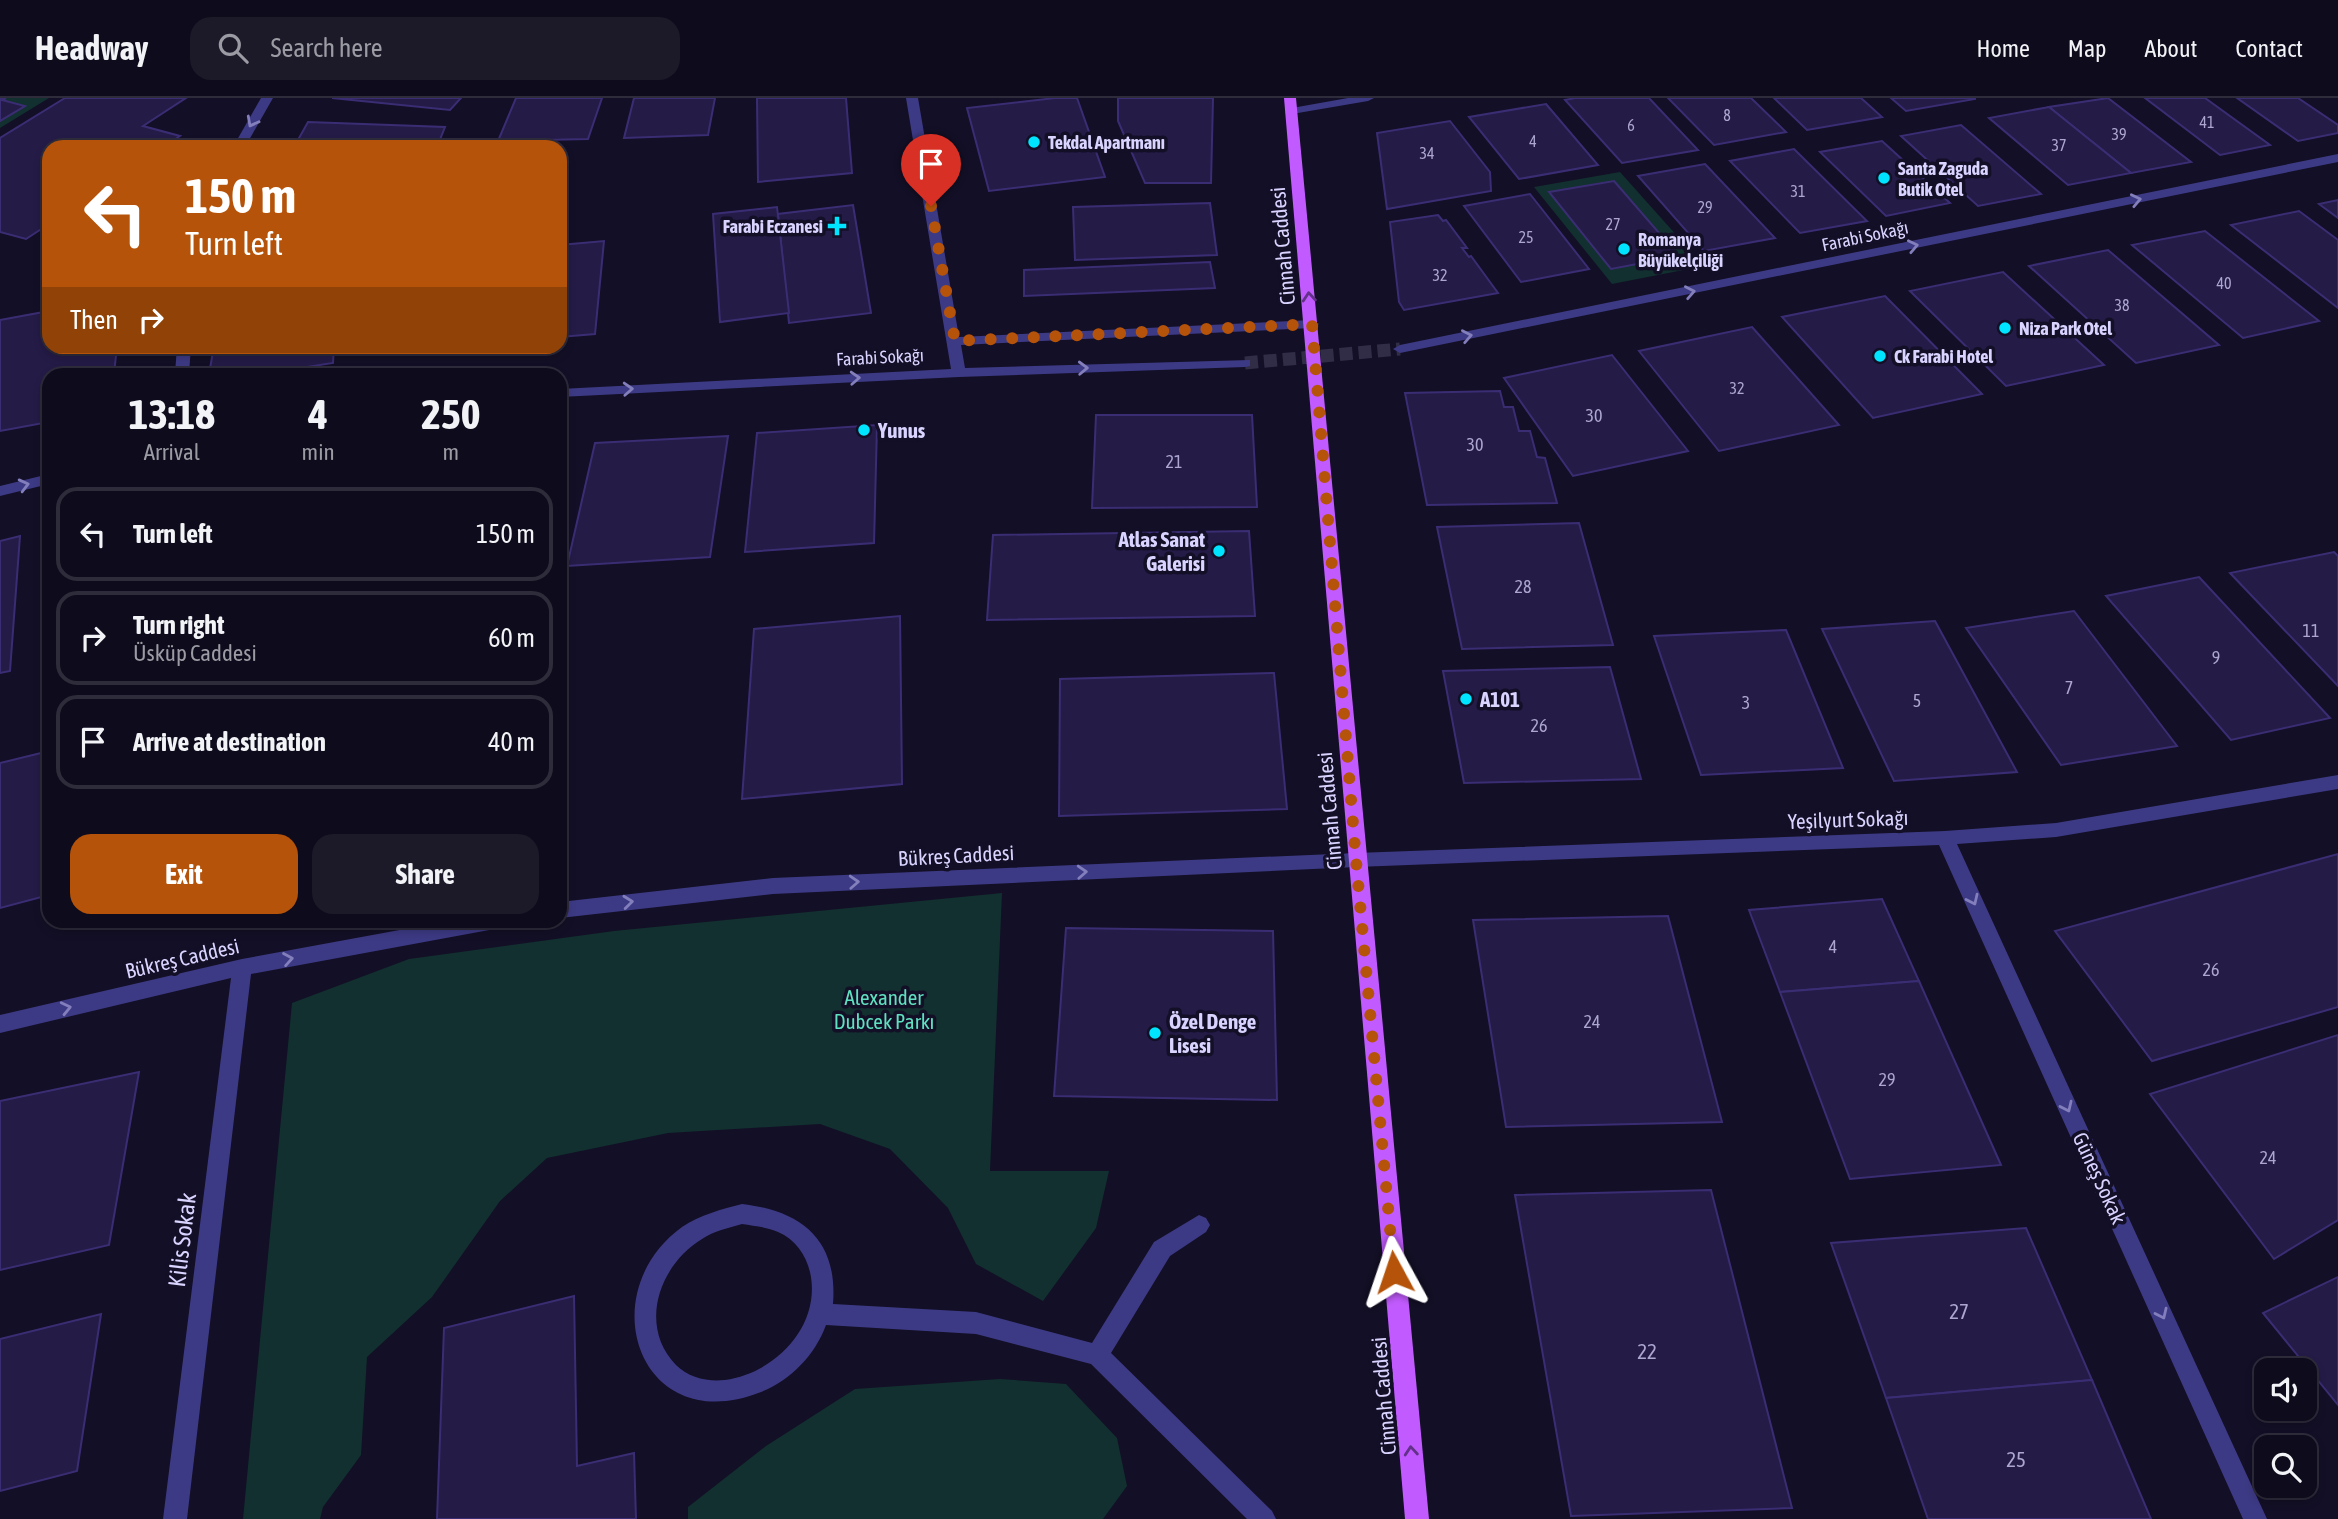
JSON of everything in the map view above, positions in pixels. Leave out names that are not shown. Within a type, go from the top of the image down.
[{"type":"main road","name":"Cinnah Caddesi","points":[[1291,104],[1356,860],[1417,1519]]},
{"type":"street","points":[[243,140],[267,98]]},
{"type":"street","points":[[912,98],[959,373]]},
{"type":"street","points":[[1291,104],[1368,98]]},
{"type":"street","name":"Farabi Sokağı","points":[[1400,349],[1720,286],[2338,158]]},
{"type":"street","points":[[955,341],[1312,324]]},
{"type":"street","name":"Farabi Sokağı","points":[[567,393],[959,373],[1245,363]]},
{"type":"street","points":[[0,491],[42,481]]},
{"type":"street","name":"Yeşilyurt Sokağı","points":[[1356,860],[1945,838],[2056,830],[2338,782]]},
{"type":"street","name":"Güneş Sokak","points":[[1945,838],[2255,1519]]},
{"type":"street","name":"Bükreş Caddesi","points":[[567,909],[773,886],[1356,860]]},
{"type":"street","name":"Bükreş Caddesi","points":[[0,1024],[242,967],[456,928]]},
{"type":"street","name":"Kilis Sokak","points":[[175,1519],[242,967]]},
{"type":"street","points":[[742,1214],[771,1217],[795,1229],[813,1249],[823,1274],[819,1314],[812,1334],[792,1361],[765,1380],[734,1392],[714,1392],[678,1382],[658,1364],[647,1340],[644,1312],[651,1283],[666,1257],[688,1236],[714,1222],[742,1214]]},
{"type":"street","points":[[1097,1356],[1162,1249],[1199,1225]]},
{"type":"street","points":[[819,1314],[976,1322],[1097,1356],[1264,1519]]},
{"type":"green space","points":[[0,98],[49,98],[0,128]]},
{"type":"green space","points":[[1620,172],[1704,266],[1612,284],[1534,187]]},
{"type":"green space","name":"Alexander Dubcek Parkı","points":[[1002,893],[990,1171],[1109,1171],[1096,1228],[1043,1301],[976,1264],[948,1208],[890,1149],[820,1124],[668,1133],[547,1158],[500,1201],[432,1297],[367,1357],[361,1455],[323,1507],[320,1519],[243,1519],[292,1003],[409,959],[614,931]]},
{"type":"green space","points":[[1000,1379],[1066,1384],[1117,1438],[1127,1486],[1103,1519],[688,1519],[688,1507],[766,1446],[855,1389]]},
{"type":"building","points":[[0,98],[6,98],[2,100],[25,106],[0,121]]},
{"type":"building","points":[[65,98],[186,98],[143,126],[180,136],[174,140],[42,140],[42,229],[26,239],[0,232],[0,138]]},
{"type":"building","points":[[332,98],[461,98],[450,110]]},
{"type":"building","points":[[516,98],[602,98],[588,139],[498,140]]},
{"type":"building","points":[[634,98],[715,98],[708,135],[624,138]]},
{"type":"building","points":[[757,98],[846,98],[852,173],[758,182]]},
{"type":"building","name":"Tekdal Apartmanı","points":[[1077,98],[1105,177],[989,191],[967,108]]},
{"type":"building","points":[[1118,98],[1213,98],[1211,183],[1145,183],[1118,121]]},
{"type":"building","points":[[1649,98],[1698,150],[1622,163],[1565,100]]},
{"type":"building","points":[[1668,98],[1751,98],[1786,132],[1714,145]]},
{"type":"building","points":[[1774,98],[1861,98],[1882,117],[1807,130]]},
{"type":"building","points":[[1891,98],[1975,98],[1975,99],[1906,111]]},
{"type":"building","points":[[2108,98],[2191,162],[2131,173],[2049,107]]},
{"type":"building","points":[[2145,98],[2205,98],[2270,145],[2220,155]]},
{"type":"building","points":[[2237,98],[2298,98],[2338,125],[2338,133],[2298,141]]},
{"type":"building","points":[[1546,104],[1598,165],[1519,179],[1469,117]]},
{"type":"building","points":[[2049,107],[2131,173],[2068,185],[1989,118]]},
{"type":"building","points":[[1450,121],[1490,172],[1491,191],[1387,209],[1377,133]]},
{"type":"building","points":[[308,122],[445,127],[440,140],[298,140]]},
{"type":"building","points":[[1961,125],[2041,194],[1978,206],[1901,136]]},
{"type":"building","name":"Santa Zaguda Butik Otel","points":[[1882,141],[1950,203],[1886,216],[1820,152]]},
{"type":"building","points":[[1794,149],[1867,221],[1800,233],[1730,161]]},
{"type":"building","points":[[1705,164],[1775,238],[1704,251],[1638,176]]},
{"type":"building","points":[[1614,181],[1679,256],[1611,269],[1549,192]]},
{"type":"building","points":[[1530,194],[1589,269],[1521,282],[1464,206]]},
{"type":"building","points":[[2338,200],[2338,218],[2319,204]]},
{"type":"building","points":[[1210,203],[1217,255],[1075,260],[1073,207]]},
{"type":"building","points":[[853,205],[871,313],[789,323],[778,214]]},
{"type":"building","points":[[777,207],[789,313],[720,322],[713,214]]},
{"type":"building","points":[[2299,211],[2338,240],[2338,308],[2231,225]]},
{"type":"building","points":[[1438,215],[1443,221],[1446,220],[1467,248],[1462,248],[1498,293],[1404,310],[1399,302],[1390,222]]},
{"type":"building","points":[[2205,231],[2319,321],[2243,338],[2132,245]]},
{"type":"building","points":[[604,241],[595,334],[567,336],[567,244]]},
{"type":"building","points":[[2108,250],[2219,345],[2136,363],[2029,266]]},
{"type":"building","points":[[1210,262],[1215,288],[1024,296],[1024,270]]},
{"type":"building","name":"Niza Park Otel","points":[[2003,272],[2104,365],[2006,386],[1910,291]]},
{"type":"building","name":"Ck Farabi Hotel","points":[[1885,296],[1982,394],[1873,418],[1782,317]]},
{"type":"building","points":[[42,312],[42,354],[116,354],[115,368],[42,368],[42,423],[0,431],[0,320]]},
{"type":"building","points":[[1752,327],[1839,425],[1719,451],[1639,351]]},
{"type":"building","points":[[213,354],[334,354],[333,363],[301,368],[210,368]]},
{"type":"building","points":[[1612,355],[1688,451],[1573,476],[1504,378]]},
{"type":"building","points":[[1500,391],[1504,407],[1513,407],[1519,431],[1530,431],[1537,457],[1545,458],[1557,503],[1427,505],[1405,393]]},
{"type":"building","points":[[1096,415],[1252,415],[1257,507],[1092,508]]},
{"type":"building","points":[[877,425],[874,543],[745,552],[757,433]]},
{"type":"building","points":[[728,436],[710,557],[567,566],[595,443]]},
{"type":"building","points":[[1579,523],[1613,645],[1462,649],[1437,527]]},
{"type":"building","points":[[1249,531],[1255,616],[987,620],[993,535]]},
{"type":"building","points":[[20,536],[10,671],[0,673],[0,541]]},
{"type":"building","points":[[2334,552],[2338,556],[2338,686],[2230,573]]},
{"type":"building","points":[[2199,577],[2330,718],[2231,740],[2106,596]]},
{"type":"building","points":[[2074,611],[2177,746],[2061,765],[1966,628]]},
{"type":"building","points":[[900,616],[902,784],[742,799],[754,629]]},
{"type":"building","points":[[1935,621],[2017,772],[1894,781],[1822,629]]},
{"type":"building","points":[[1786,630],[1843,768],[1701,775],[1654,636]]},
{"type":"building","points":[[1610,667],[1641,779],[1464,783],[1443,671]]},
{"type":"building","points":[[1274,673],[1287,809],[1059,816],[1060,679]]},
{"type":"building","points":[[42,753],[42,897],[0,908],[0,763]]},
{"type":"building","points":[[2338,854],[2338,1007],[2152,1061],[2055,931]]},
{"type":"building","points":[[1882,899],[1919,981],[1780,992],[1749,910]]},
{"type":"building","points":[[1668,916],[1722,1122],[1506,1127],[1473,920]]},
{"type":"building","points":[[1066,928],[1273,931],[1277,1100],[1054,1096]]},
{"type":"building","points":[[1919,981],[2001,1165],[1850,1179],[1780,992]]},
{"type":"building","points":[[2338,1035],[2338,1220],[2274,1259],[2150,1094]]},
{"type":"building","points":[[139,1072],[109,1245],[0,1270],[0,1101]]},
{"type":"building","points":[[1711,1190],[1792,1508],[1571,1516],[1515,1195]]},
{"type":"building","points":[[2026,1228],[2092,1380],[1886,1398],[1831,1243]]},
{"type":"building","points":[[2338,1277],[2338,1405],[2317,1379],[2317,1358],[2300,1358],[2263,1313]]},
{"type":"building","points":[[574,1296],[577,1466],[634,1453],[636,1519],[437,1519],[444,1328]]},
{"type":"building","points":[[101,1314],[77,1471],[0,1491],[0,1339]]},
{"type":"building","points":[[2092,1380],[2151,1519],[1928,1519],[1886,1398]]},
{"type":"tunnel","points":[[1245,363],[1400,349]]},
{"type":"place","name":"Tekdal Apartmanı","points":[[1034,142]]},
{"type":"place","name":"Santa Zaguda Butik Otel","points":[[1884,178]]},
{"type":"place","name":"Farabi Eczanesi","points":[[837,226]]},
{"type":"place","name":"Romanya Büyükelçiliği","points":[[1624,249]]},
{"type":"place","name":"Niza Park Otel","points":[[2005,328]]},
{"type":"place","name":"Ck Farabi Hotel","points":[[1880,356]]},
{"type":"place","name":"Yunus","points":[[864,430]]},
{"type":"place","name":"Atlas Sanat Galerisi","points":[[1219,551]]},
{"type":"place","name":"A101","points":[[1466,699]]},
{"type":"place","name":"Özel Denge Lisesi","points":[[1155,1033]]},
{"type":"route","points":[[931,206],[955,341],[1312,324],[1356,860],[1394,1272]]}]
